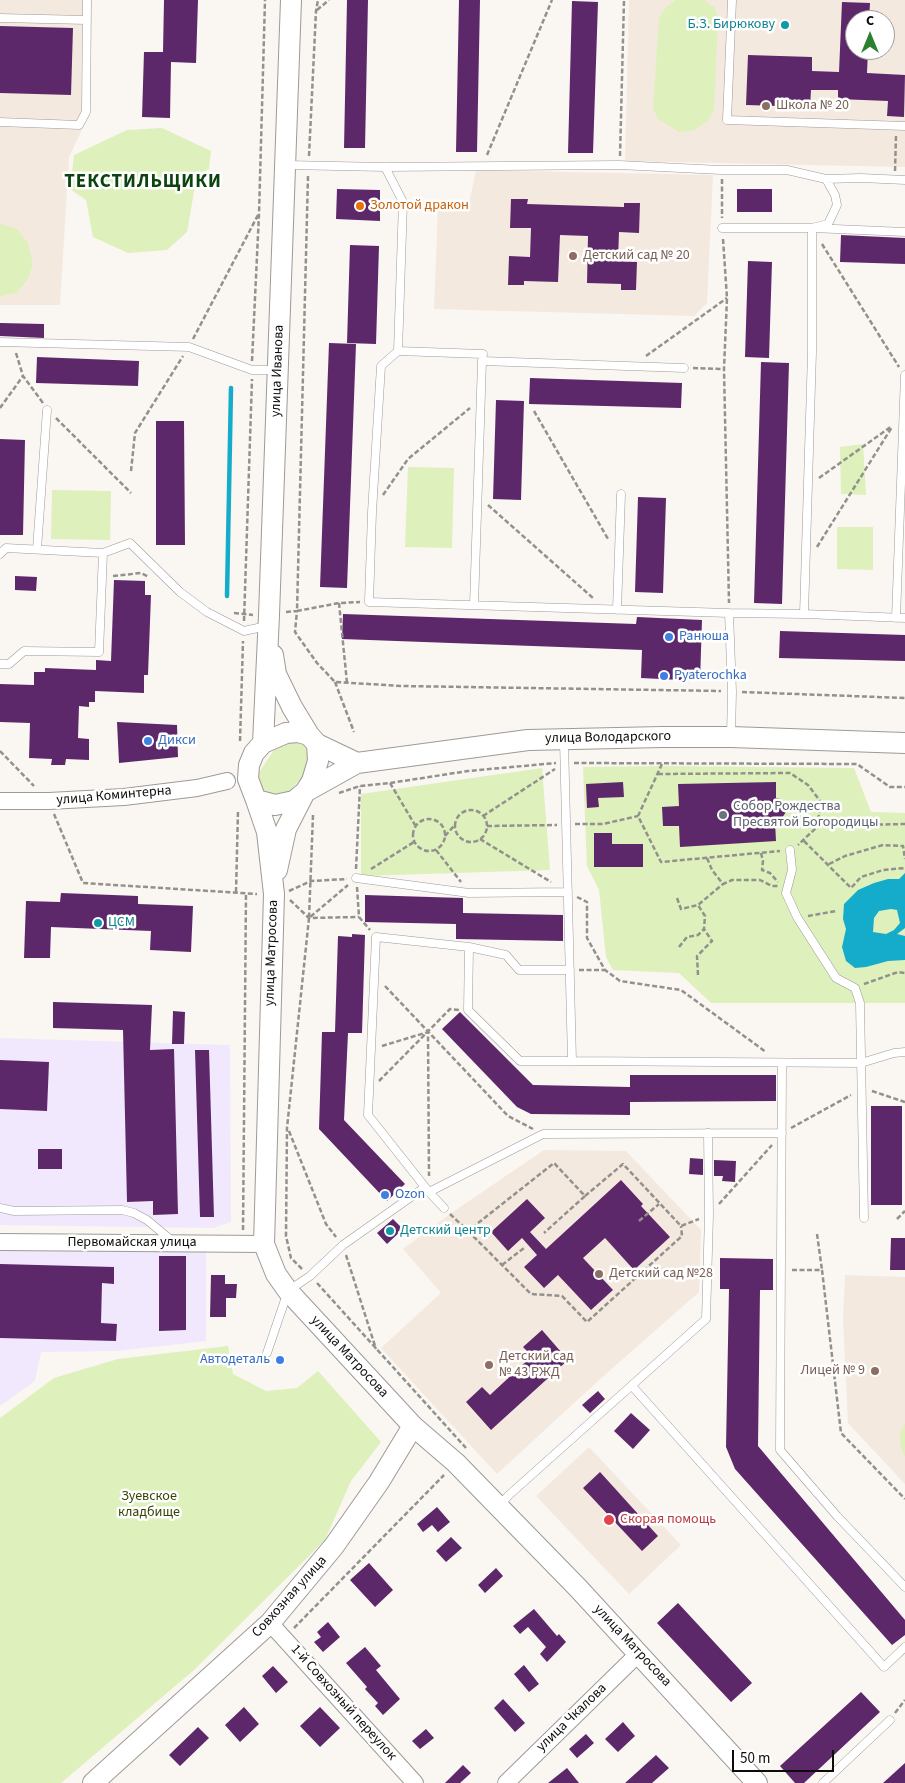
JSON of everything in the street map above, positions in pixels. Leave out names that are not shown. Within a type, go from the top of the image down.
[{"type":"street","name":"улица Иванова","points":[[259,748],[268,626],[291,0]]},
{"type":"street","points":[[268,626],[276,674],[292,707],[313,739],[318,761],[309,800]]},
{"type":"street","points":[[280,893],[286,829],[309,800],[357,763],[298,732],[286,733],[259,748],[227,781],[256,800],[275,805],[309,800]]},
{"type":"street","name":"улица Володарского","points":[[357,763],[528,740],[731,737],[905,743]]},
{"type":"street","points":[[256,800],[248,778],[249,765],[259,748]]},
{"type":"street","name":"улица Коминтерна","points":[[0,801],[49,802],[124,797],[197,788],[227,781]]},
{"type":"street","name":"улица Матросова","points":[[256,800],[267,832],[280,893],[264,1244],[276,1274],[288,1292],[413,1426],[462,1457],[499,1507],[639,1653],[758,1783]]},
{"type":"street","name":"Первомайская улица","points":[[0,1242],[264,1244]]},
{"type":"street","name":"Совхозная улица","points":[[93,1783],[270,1623],[334,1546],[379,1482],[413,1426]]},
{"type":"street","name":"1-й Совхозный переулок","points":[[270,1623],[415,1783]]},
{"type":"street","name":"улица Чкалова","points":[[506,1783],[639,1653]]},
{"type":"lane","points":[[0,122],[79,124],[86,112],[87,0]]},
{"type":"lane","points":[[732,0],[727,120],[905,126]]},
{"type":"lane","points":[[0,18],[87,20]]},
{"type":"lane","points":[[285,165],[385,167],[619,164],[722,170],[787,170],[826,180],[862,178],[905,180]]},
{"type":"lane","points":[[385,167],[403,202],[398,351]]},
{"type":"lane","points":[[812,228],[828,224],[837,205],[835,195],[826,180]]},
{"type":"lane","points":[[722,228],[812,228],[905,232]]},
{"type":"lane","points":[[804,614],[812,352],[812,228]]},
{"type":"lane","points":[[0,342],[189,347],[252,370],[278,370]]},
{"type":"lane","points":[[474,605],[483,354],[398,351],[381,366],[372,512],[369,602],[905,618]]},
{"type":"lane","points":[[482,362],[684,368]]},
{"type":"lane","points":[[896,618],[904,375]]},
{"type":"lane","points":[[37,549],[47,410]]},
{"type":"lane","points":[[618,610],[621,494]]},
{"type":"lane","points":[[2,550],[37,549],[103,553],[130,542],[180,592],[206,612],[244,631],[268,626]]},
{"type":"lane","points":[[0,664],[9,664],[24,651],[100,652],[103,553]]},
{"type":"lane","points":[[729,613],[732,692],[731,737]]},
{"type":"lane","points":[[564,739],[572,1061]]},
{"type":"lane","points":[[790,850],[792,870],[786,894],[797,917],[836,978],[855,988],[860,1003],[864,1218]]},
{"type":"lane","points":[[356,878],[469,893],[568,892]]},
{"type":"lane","points":[[444,1208],[368,1115],[376,937],[469,947],[506,955],[519,970],[570,970]]},
{"type":"lane","points":[[469,947],[468,1010],[520,1061],[862,1063],[894,1052],[905,1052]]},
{"type":"lane","points":[[782,1063],[780,1450],[837,1516],[905,1587]]},
{"type":"lane","points":[[499,1507],[509,1495],[706,1319],[709,1215],[708,1133]]},
{"type":"lane","points":[[266,1353],[288,1292],[310,1276],[343,1245],[427,1189],[543,1134],[782,1133]]},
{"type":"lane","points":[[0,1208],[14,1211],[122,1210],[134,1213],[148,1220],[166,1237],[176,1243]]},
{"type":"lane","points":[[632,1386],[884,1667],[905,1647]]},
{"type":"lane","points":[[824,1783],[890,1720]]},
{"type":"path","points":[[318,0],[309,166],[297,611],[339,603],[369,602]]},
{"type":"path","points":[[316,11],[329,0]]},
{"type":"path","points":[[482,166],[552,0]]},
{"type":"path","points":[[619,164],[624,0]]},
{"type":"path","points":[[895,180],[896,126]]},
{"type":"path","points":[[722,170],[722,228],[727,298],[724,369],[729,613]]},
{"type":"path","points":[[812,228],[904,375]]},
{"type":"path","points":[[633,366],[727,298]]},
{"type":"path","points":[[13,343],[23,376],[47,410],[131,494]]},
{"type":"path","points":[[684,368],[724,369]]},
{"type":"path","points":[[0,408],[23,376]]},
{"type":"path","points":[[372,512],[408,459],[481,399]]},
{"type":"path","points":[[534,411],[619,557]]},
{"type":"path","points":[[805,565],[894,424],[808,486]]},
{"type":"path","points":[[478,496],[605,609]]},
{"type":"path","points":[[339,603],[347,683],[402,686],[732,692],[905,698]]},
{"type":"path","points":[[335,682],[354,732]]},
{"type":"path","points":[[0,751],[49,802],[83,883],[246,894],[280,893],[311,882],[356,878]]},
{"type":"path","points":[[483,816],[564,763]]},
{"type":"path","points":[[337,794],[360,786],[468,771],[564,763],[857,764],[890,787],[905,787]]},
{"type":"path","points":[[638,816],[662,764]]},
{"type":"path","points":[[638,816],[661,862],[790,850],[804,841],[818,826],[820,801],[808,785],[790,773],[658,774]]},
{"type":"path","points":[[390,783],[415,826]]},
{"type":"path","points":[[360,786],[356,878],[359,917],[376,937]]},
{"type":"path","points":[[284,1638],[462,1457],[310,1276],[291,1258],[286,1236],[287,1128],[309,918],[311,882],[309,800]]},
{"type":"path","points":[[236,892],[238,811]]},
{"type":"path","points":[[445,836],[444,828],[440,823],[432,819],[423,819],[415,826],[412,834],[418,848],[436,850],[442,845],[445,836],[455,825],[458,817],[466,811],[476,811],[483,816],[487,826],[485,834],[480,839],[472,842],[458,836],[455,825]]},
{"type":"path","points":[[487,826],[603,824],[638,816]]},
{"type":"path","points":[[818,826],[905,824]]},
{"type":"path","points":[[480,839],[587,902],[587,938],[605,970],[620,981],[681,990],[782,1063]]},
{"type":"path","points":[[804,841],[851,888],[861,877],[882,870],[905,868]]},
{"type":"path","points":[[309,918],[356,878],[414,842]]},
{"type":"path","points":[[829,864],[845,856],[883,845],[903,846],[905,859]]},
{"type":"path","points":[[436,850],[469,893]]},
{"type":"path","points":[[677,898],[681,909],[698,905],[723,884],[732,880],[760,880],[772,886],[780,885],[770,873],[762,870],[761,853]]},
{"type":"path","points":[[707,858],[712,870],[723,884]]},
{"type":"path","points":[[280,893],[309,918],[359,917]]},
{"type":"path","points":[[243,1244],[246,894]]},
{"type":"path","points":[[698,905],[705,916],[704,929],[712,941],[697,956],[698,975]]},
{"type":"path","points":[[797,917],[836,911]]},
{"type":"path","points":[[678,947],[687,937],[698,935],[704,929]]},
{"type":"path","points":[[570,970],[605,970]]},
{"type":"path","points":[[855,988],[898,972],[905,973]]},
{"type":"path","points":[[374,974],[508,1116],[543,1134]]},
{"type":"path","points":[[369,1091],[450,1009],[468,1010]]},
{"type":"path","points":[[371,1049],[428,1032]]},
{"type":"path","points":[[427,1189],[428,1032]]},
{"type":"path","points":[[680,1226],[709,1215],[782,1133],[863,1088],[905,1102]]},
{"type":"path","points":[[468,1231],[554,1163],[586,1196]]},
{"type":"path","points":[[444,1208],[531,1294],[562,1296],[587,1322],[682,1236],[680,1226],[623,1164],[544,1233]]},
{"type":"path","points":[[639,1221],[659,1204]]},
{"type":"path","points":[[897,1219],[905,1211]]},
{"type":"path","points":[[818,1234],[841,1432],[905,1499]]},
{"type":"path","points":[[502,1265],[524,1248]]},
{"type":"path","points":[[780,1270],[822,1270]]},
{"type":"path","points":[[890,1720],[905,1700]]},
{"type":"shaded area","points":[[0,0],[92,0],[90,113],[69,157],[60,305],[0,305]]},
{"type":"shaded area","name":"Школа № 20","points":[[629,0],[905,0],[905,167],[625,161]]},
{"type":"shaded area","name":"Детский сад № 20","points":[[476,170],[713,175],[707,303],[694,316],[434,309],[438,207],[460,208],[470,199]]},
{"type":"shaded area","points":[[0,1038],[230,1045],[231,1222],[213,1228],[0,1225]]},
{"type":"shaded area","name":"Детский сад №28","points":[[544,1150],[626,1151],[701,1230],[699,1292],[497,1474],[381,1348],[441,1293],[403,1249],[450,1214]]},
{"type":"shaded area","points":[[0,1248],[206,1251],[206,1341],[116,1351],[41,1352],[35,1381],[0,1406]]},
{"type":"shaded area","name":"Лицей № 9","points":[[845,1275],[905,1277],[905,1484],[848,1423],[843,1320]]},
{"type":"shaded area","name":"Скорая помощь","points":[[589,1447],[681,1545],[629,1594],[536,1496]]},
{"type":"green space","points":[[676,0],[704,0],[715,8],[718,18],[714,110],[707,122],[694,130],[679,132],[658,119],[653,108],[659,18],[666,7]]},
{"type":"green space","points":[[162,128],[211,151],[209,169],[197,174],[187,232],[167,250],[128,253],[93,237],[86,200],[70,189],[74,155],[127,130]]},
{"type":"green space","points":[[0,224],[17,229],[28,243],[33,264],[28,279],[16,293],[0,296]]},
{"type":"green space","points":[[863,444],[866,495],[841,494],[840,447]]},
{"type":"green space","points":[[408,467],[454,468],[452,548],[405,547]]},
{"type":"green space","points":[[52,490],[111,491],[110,540],[51,539]]},
{"type":"green space","points":[[837,527],[873,527],[873,570],[837,569]]},
{"type":"green space","points":[[286,741],[299,742],[304,745],[310,756],[307,771],[287,794],[281,796],[267,794],[262,790],[258,781],[258,774],[278,745]]},
{"type":"green space","points":[[583,767],[854,768],[871,812],[905,813],[905,1003],[711,1003],[679,973],[613,970],[606,957],[599,890],[587,866]]},
{"type":"green space","points":[[542,768],[550,870],[361,876],[361,794]]},
{"type":"green space","name":"Зуевское кладбище","points":[[228,1346],[233,1374],[266,1391],[297,1388],[318,1371],[381,1442],[351,1481],[325,1540],[194,1670],[61,1783],[0,1783],[0,1418],[54,1378],[118,1359]]},
{"type":"green space","points":[[905,1423],[905,1457],[900,1444],[900,1433]]},
{"type":"water","points":[[905,873],[905,928],[897,934],[905,936],[905,960],[888,961],[855,968],[846,961],[842,947],[846,929],[843,919],[844,904],[858,890],[888,879],[899,879]],"holes":[[[897,910],[900,923],[894,930],[886,934],[873,932],[874,918],[879,911]]]},
{"type":"building","points":[[164,0],[198,0],[196,63],[171,62],[170,118],[142,117],[144,52],[163,52]]},
{"type":"building","points":[[347,0],[368,0],[365,148],[344,148]]},
{"type":"building","points":[[459,0],[480,0],[477,152],[456,152]]},
{"type":"building","points":[[572,1],[598,2],[593,153],[568,153]]},
{"type":"building","points":[[842,2],[870,3],[870,10],[845,10],[845,60],[868,60],[867,73],[905,75],[904,117],[887,116],[888,101],[838,99],[838,90],[811,90],[810,107],[746,105],[748,55],[812,57],[812,71],[839,72]]},
{"type":"building","points":[[0,26],[73,28],[71,95],[0,93]]},
{"type":"building","points":[[337,189],[380,190],[380,221],[336,219]]},
{"type":"building","points":[[737,189],[772,189],[772,212],[737,212]]},
{"type":"building","points":[[511,199],[528,199],[527,204],[624,207],[624,203],[640,203],[639,233],[619,232],[618,261],[637,262],[636,290],[621,290],[621,284],[587,283],[588,236],[560,235],[558,282],[524,281],[524,285],[508,285],[509,256],[530,257],[531,228],[510,228]]},
{"type":"building","points":[[841,235],[905,238],[905,264],[840,262]]},
{"type":"building","points":[[350,245],[379,246],[376,344],[347,343]]},
{"type":"building","points":[[748,261],[772,262],[769,358],[745,357]]},
{"type":"building","points":[[0,323],[44,324],[44,338],[0,336]]},
{"type":"building","points":[[329,343],[356,344],[347,588],[320,587]]},
{"type":"building","points":[[37,357],[139,361],[138,386],[36,383]]},
{"type":"building","points":[[761,362],[789,363],[782,604],[754,603]]},
{"type":"building","points":[[530,378],[682,383],[681,408],[529,404]]},
{"type":"building","points":[[496,400],[524,401],[521,500],[493,499]]},
{"type":"building","points":[[156,421],[184,421],[185,545],[156,545]]},
{"type":"building","points":[[0,439],[25,440],[23,535],[0,535]]},
{"type":"building","points":[[638,497],[666,498],[663,593],[635,592]]},
{"type":"building","points":[[15,576],[37,577],[36,591],[15,590]]},
{"type":"building","points":[[114,580],[145,581],[145,595],[151,595],[148,675],[144,675],[144,693],[95,691],[95,702],[89,702],[89,707],[79,706],[78,738],[89,739],[89,760],[66,759],[65,765],[51,765],[52,759],[29,758],[30,723],[0,722],[0,684],[34,685],[34,672],[45,672],[45,668],[96,670],[96,660],[111,661]]},
{"type":"building","points":[[343,614],[636,624],[637,617],[702,620],[700,681],[641,678],[642,650],[342,639]]},
{"type":"building","points":[[780,631],[905,635],[905,661],[779,658]]},
{"type":"building","name":"Дикси","points":[[117,722],[177,725],[178,757],[119,763]]},
{"type":"building","points":[[623,782],[624,797],[598,798],[599,807],[587,808],[586,784]]},
{"type":"building","name":"Собор Рождества Пресвятой Богородицы","points":[[776,782],[776,798],[781,799],[785,805],[786,812],[782,818],[775,821],[776,841],[680,847],[679,826],[663,826],[662,807],[679,806],[678,784]]},
{"type":"building","points":[[594,833],[612,833],[612,844],[643,844],[643,867],[594,867]]},
{"type":"building","name":"ЦСМ","points":[[61,893],[138,896],[138,904],[193,906],[191,952],[150,950],[151,931],[51,927],[50,958],[24,958],[26,901],[60,902]]},
{"type":"building","points":[[365,895],[463,898],[463,913],[563,915],[563,941],[456,939],[456,924],[365,922]]},
{"type":"building","points":[[352,934],[365,935],[362,1033],[348,1033],[344,1120],[405,1184],[387,1201],[319,1129],[322,1032],[335,1032],[338,936],[352,937]]},
{"type":"building","points":[[53,1002],[152,1005],[150,1050],[174,1049],[178,1214],[153,1215],[153,1201],[127,1202],[123,1030],[53,1028]]},
{"type":"building","points":[[173,1011],[185,1012],[184,1044],[172,1044]]},
{"type":"building","points":[[460,1012],[533,1085],[630,1087],[630,1075],[776,1075],[776,1101],[630,1102],[630,1115],[531,1114],[517,1107],[442,1029]]},
{"type":"building","points":[[195,1050],[209,1050],[214,1217],[200,1217]]},
{"type":"building","points":[[0,1060],[49,1062],[47,1111],[0,1109]]},
{"type":"building","points":[[871,1106],[902,1106],[902,1205],[871,1205]]},
{"type":"building","points":[[38,1149],[62,1149],[62,1169],[38,1169]]},
{"type":"building","points":[[690,1158],[703,1159],[703,1175],[689,1174]]},
{"type":"building","points":[[714,1160],[736,1161],[735,1182],[722,1181],[723,1176],[714,1176]]},
{"type":"building","points":[[621,1180],[643,1204],[641,1206],[670,1237],[634,1270],[605,1238],[583,1258],[613,1290],[591,1310],[558,1275],[544,1288],[524,1267],[537,1255],[522,1238],[508,1251],[491,1232],[527,1199],[545,1218],[530,1232],[546,1249]]},
{"type":"building","name":"Детский центр","points":[[393,1219],[403,1229],[387,1244],[377,1233]]},
{"type":"building","points":[[891,1238],[905,1238],[905,1270],[890,1270]]},
{"type":"building","points":[[159,1256],[186,1256],[186,1330],[159,1331]]},
{"type":"building","points":[[720,1258],[773,1259],[773,1290],[760,1290],[758,1446],[905,1620],[905,1635],[892,1645],[735,1469],[726,1447],[729,1289],[720,1289]]},
{"type":"building","points":[[0,1264],[114,1267],[114,1284],[102,1283],[101,1323],[117,1324],[116,1341],[0,1338]]},
{"type":"building","points":[[211,1275],[225,1275],[225,1284],[237,1284],[236,1298],[226,1298],[226,1317],[210,1317]]},
{"type":"building","points":[[542,1330],[568,1360],[491,1430],[466,1402],[482,1387],[490,1395],[532,1356],[523,1347]]},
{"type":"building","points":[[598,1391],[605,1399],[590,1413],[582,1405]]},
{"type":"building","points":[[631,1413],[650,1430],[633,1449],[614,1431]]},
{"type":"building","points":[[600,1472],[658,1536],[642,1551],[583,1488]]},
{"type":"building","points":[[437,1507],[450,1522],[438,1532],[432,1525],[423,1532],[417,1524]]},
{"type":"building","points":[[451,1537],[462,1548],[446,1562],[436,1551]]},
{"type":"building","points":[[369,1563],[393,1590],[375,1607],[350,1580]]},
{"type":"building","points":[[496,1568],[503,1576],[485,1593],[478,1585]]},
{"type":"building","points":[[678,1603],[752,1683],[731,1702],[657,1623]]},
{"type":"building","points":[[534,1609],[557,1636],[559,1634],[566,1642],[547,1662],[540,1654],[546,1647],[528,1627],[520,1634],[513,1626]]},
{"type":"building","points":[[328,1622],[340,1637],[323,1652],[314,1642],[321,1637],[317,1632]]},
{"type":"building","points":[[365,1647],[381,1666],[376,1670],[400,1699],[383,1715],[375,1706],[378,1703],[365,1689],[367,1687],[346,1663]]},
{"type":"building","points":[[524,1665],[539,1684],[529,1692],[514,1674]]},
{"type":"building","points":[[273,1666],[288,1682],[276,1693],[262,1676]]},
{"type":"building","points":[[861,1692],[880,1712],[804,1783],[795,1783],[780,1766]]},
{"type":"building","points":[[503,1699],[525,1723],[515,1732],[494,1708]]},
{"type":"building","points":[[244,1707],[259,1724],[240,1742],[225,1725]]},
{"type":"building","points":[[320,1707],[340,1728],[320,1747],[300,1726]]},
{"type":"building","points":[[623,1722],[635,1736],[618,1752],[605,1739]]},
{"type":"building","points":[[198,1727],[209,1738],[180,1766],[169,1755]]},
{"type":"building","points":[[426,1729],[434,1738],[420,1749],[412,1741]]},
{"type":"building","points":[[586,1734],[594,1743],[577,1758],[569,1749]]},
{"type":"building","points":[[656,1755],[669,1768],[652,1783],[625,1783]]},
{"type":"building","points":[[905,1763],[905,1783],[883,1783]]},
{"type":"building","points":[[463,1765],[471,1773],[460,1783],[445,1783]]},
{"type":"building","points":[[567,1768],[579,1783],[548,1783]]},
{"type":"waterway","points":[[227,596],[231,388]]},
{"type":"place","name":"Б.З. Бирюкову","points":[[785,25]]},
{"type":"place","name":"Школа № 20","points":[[766,106]]},
{"type":"place","name":"Золотой дракон","points":[[360,206]]},
{"type":"place","name":"Детский сад № 20","points":[[573,256]]},
{"type":"place","name":"Ранюша","points":[[669,637]]},
{"type":"place","name":"Pyaterochka","points":[[664,676]]},
{"type":"place","name":"Дикси","points":[[148,741]]},
{"type":"place","name":"Собор Рождества Пресвятой Богородицы","points":[[723,815]]},
{"type":"place","name":"ЦСМ","points":[[98,923]]},
{"type":"place","name":"Ozon","points":[[385,1195]]},
{"type":"place","name":"Детский центр","points":[[390,1231]]},
{"type":"place","name":"Детский сад №28","points":[[599,1274]]},
{"type":"place","name":"Автодеталь","points":[[280,1360]]},
{"type":"place","name":"Детский сад № 43 РЖД","points":[[489,1365]]},
{"type":"place","name":"Лицей № 9","points":[[875,1371]]},
{"type":"place","name":"Скорая помощь","points":[[609,1520]]},
{"type":"district","name":"ТЕКСТИЛЬЩИКИ","points":[[143,183]]}]
